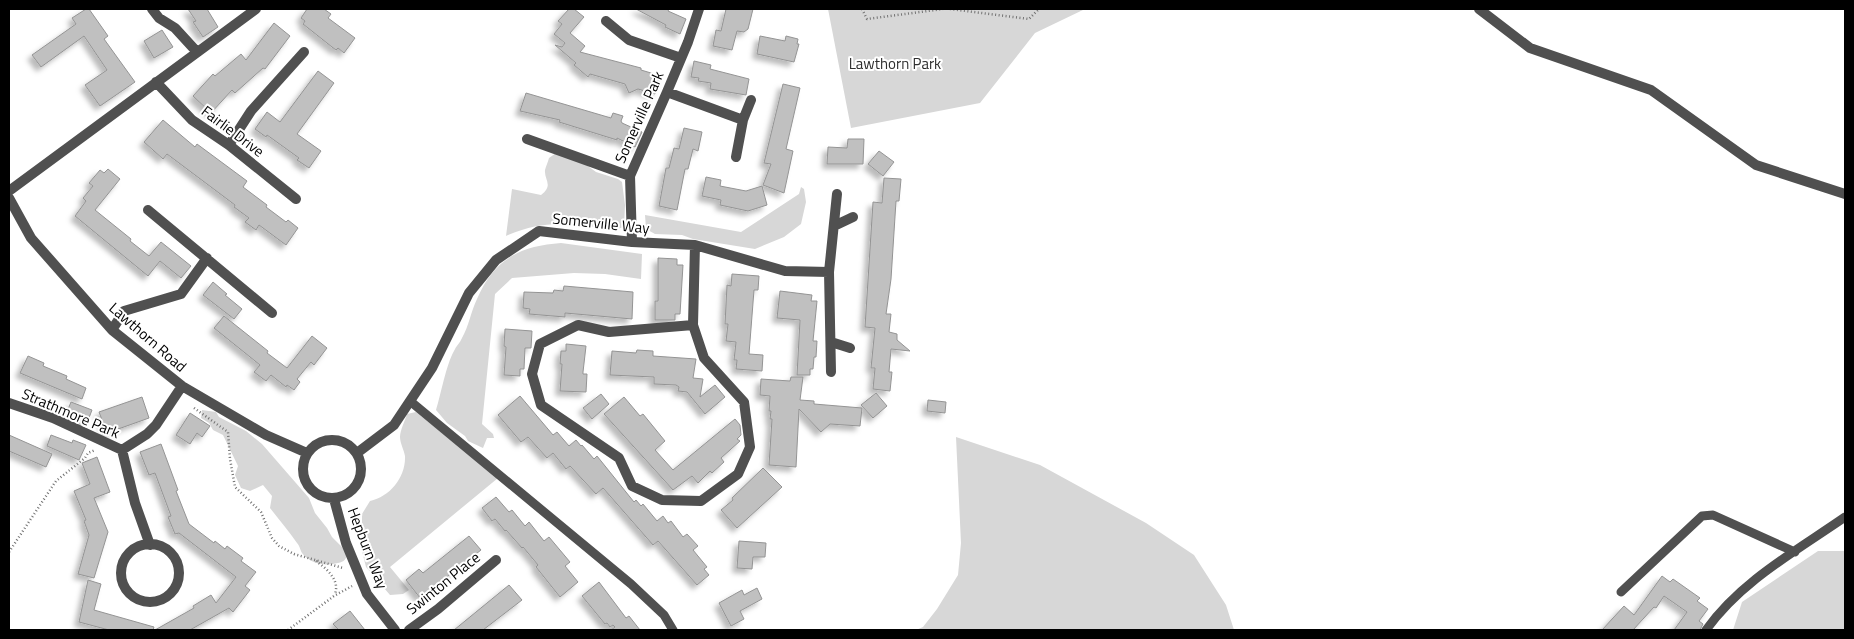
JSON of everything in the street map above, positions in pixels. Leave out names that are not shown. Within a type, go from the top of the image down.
[{"type":"street","points":[[152,9],[160,18],[175,28],[198,52]]},
{"type":"street","points":[[9,191],[256,9]]},
{"type":"street","name":"Somerville Park","points":[[632,242],[630,176],[667,92],[699,9]]},
{"type":"street","points":[[1479,9],[1530,48],[1652,90],[1756,164],[1845,194]]},
{"type":"street","points":[[606,21],[629,40],[681,58]]},
{"type":"street","points":[[230,145],[251,111],[304,52]]},
{"type":"street","name":"Fairlie Drive","points":[[156,82],[192,120],[230,145],[296,199]]},
{"type":"street","points":[[667,92],[743,120]]},
{"type":"street","points":[[736,157],[743,120],[751,100]]},
{"type":"street","points":[[527,139],[630,176]]},
{"type":"street","points":[[831,372],[829,272],[837,194]]},
{"type":"street","name":"Lawthorn Road","points":[[9,198],[31,238],[112,330],[182,386],[266,435],[307,453]]},
{"type":"street","points":[[148,210],[272,313]]},
{"type":"street","points":[[834,226],[853,217]]},
{"type":"street","name":"Somerville Way","points":[[357,453],[394,425],[432,368],[469,293],[496,260],[539,231],[632,242],[695,245],[785,271],[829,272]]},
{"type":"street","points":[[693,325],[609,332],[578,325],[540,344],[532,374],[541,405],[619,458],[632,486],[662,500],[701,501],[738,474],[750,446],[744,402],[704,358],[693,325],[695,245]]},
{"type":"street","points":[[112,330],[124,311],[181,294],[207,258]]},
{"type":"street","points":[[831,342],[850,348]]},
{"type":"street","name":"Strathmore Park","points":[[122,450],[147,434],[156,425],[182,386]]},
{"type":"street","name":"Strathmore Park","points":[[9,403],[53,418],[101,442],[122,450]]},
{"type":"street","points":[[333,440],[350,446],[357,453],[361,466],[360,477],[356,486],[351,492],[334,499],[323,498],[314,493],[306,484],[303,468],[307,453],[314,446],[333,440]]},
{"type":"street","name":"Strathmore Park","points":[[122,450],[135,503],[150,544]]},
{"type":"street","name":"Hepburn Way","points":[[334,499],[346,543],[367,594],[395,630]]},
{"type":"street","points":[[150,544],[158,546],[172,555],[176,562],[178,578],[171,593],[157,601],[149,602],[141,601],[128,592],[121,577],[124,561],[128,554],[150,544]]},
{"type":"street","name":"Swinton Place","points":[[409,630],[438,610],[496,560]]},
{"type":"lane","points":[[410,401],[631,584],[664,615],[673,630]]},
{"type":"lane","points":[[1621,592],[1702,516],[1713,515],[1795,552]]},
{"type":"lane","points":[[1706,630],[1738,594],[1766,571],[1845,517]]},
{"type":"path","points":[[862,9],[867,19],[943,9]]},
{"type":"path","points":[[950,9],[1029,19],[1040,9]]},
{"type":"path","points":[[175,396],[228,432],[235,487],[261,512],[272,538],[279,546],[294,554],[348,570]]},
{"type":"path","points":[[9,552],[56,481],[86,458],[88,452],[97,450],[101,442]]},
{"type":"path","points":[[314,559],[335,581],[337,585],[334,596]]},
{"type":"path","points":[[288,630],[334,596],[362,581]]},
{"type":"green space","name":"Lawthorn Park","points":[[828,9],[1085,9],[1035,33],[980,103],[851,128]]},
{"type":"green space","points":[[556,153],[584,163],[596,172],[622,182],[625,205],[624,227],[617,229],[561,224],[535,226],[506,236],[512,189],[541,195],[548,185],[545,170],[549,158]]},
{"type":"green space","points":[[801,187],[804,189],[806,202],[801,224],[784,237],[755,249],[693,239],[682,235],[655,234],[646,229],[645,215],[741,232],[799,194]]},
{"type":"green space","points":[[561,243],[642,254],[641,279],[605,274],[574,273],[512,278],[495,294],[482,424],[493,434],[494,438],[487,438],[483,448],[468,441],[465,436],[447,423],[436,410],[451,357],[464,333],[484,285],[500,264],[521,251],[533,247]]},
{"type":"green space","points":[[202,410],[216,412],[219,417],[246,431],[262,444],[309,498],[315,513],[332,537],[347,552],[345,560],[338,563],[324,564],[310,560],[302,553],[299,545],[270,508],[272,496],[263,485],[250,491],[241,488],[235,475],[238,466],[223,435],[213,430],[209,423],[201,418]]},
{"type":"green space","points":[[416,412],[498,478],[390,567],[409,590],[403,594],[390,595],[366,567],[360,536],[362,514],[370,501],[390,491],[400,478],[405,464],[405,456],[400,439],[401,431],[407,414]]},
{"type":"green space","points":[[956,437],[1040,465],[1146,523],[1194,555],[1226,605],[1234,630],[916,630],[923,627],[937,609],[958,575],[961,543]]},
{"type":"green space","points":[[1818,551],[1845,551],[1845,630],[1733,630],[1742,602]]},
{"type":"building","points":[[89,9],[108,36],[104,39],[135,82],[100,106],[85,85],[107,70],[84,36],[41,67],[32,55],[76,24],[72,18]]},
{"type":"building","points":[[188,9],[207,9],[218,27],[203,37],[193,22],[196,21]]},
{"type":"building","points":[[307,9],[324,9],[331,14],[328,18],[355,38],[344,53],[338,48],[336,50],[303,24],[305,21],[301,18]]},
{"type":"building","points":[[569,9],[574,9],[584,17],[570,33],[585,46],[580,52],[641,68],[641,70],[661,76],[655,94],[638,89],[629,93],[625,84],[590,74],[588,77],[574,65],[576,63],[555,45],[562,47],[565,43],[554,34],[562,24],[558,21]]},
{"type":"building","points":[[636,9],[669,9],[668,11],[686,19],[680,34]]},
{"type":"building","points":[[726,9],[753,9],[748,29],[744,32],[737,31],[732,50],[713,46],[716,30],[721,31]]},
{"type":"building","points":[[274,23],[290,36],[265,69],[263,68],[235,93],[232,90],[211,113],[193,96],[213,74],[215,76],[241,54],[246,60]]},
{"type":"building","points":[[162,30],[173,47],[154,58],[144,41]]},
{"type":"building","points":[[760,36],[785,41],[786,36],[798,39],[797,44],[799,44],[794,62],[757,54]]},
{"type":"building","points":[[694,61],[711,65],[710,69],[749,79],[746,95],[710,89],[711,83],[698,81],[699,78],[691,77]]},
{"type":"building","points":[[318,71],[334,83],[297,134],[321,151],[309,168],[297,160],[299,158],[267,135],[266,137],[255,129],[267,112],[280,122]]},
{"type":"building","points":[[783,84],[800,88],[786,149],[793,151],[784,193],[763,185],[771,164],[764,163]]},
{"type":"building","points":[[526,93],[611,118],[613,113],[623,116],[622,123],[642,132],[635,147],[617,138],[617,140],[559,122],[560,120],[520,111]]},
{"type":"building","points":[[163,120],[195,147],[197,144],[247,181],[243,187],[286,222],[288,220],[298,228],[286,245],[259,225],[256,230],[245,222],[249,218],[234,207],[235,205],[167,154],[163,159],[144,142]]},
{"type":"building","points":[[684,128],[702,132],[698,151],[693,149],[688,169],[685,169],[677,210],[659,206],[666,168],[669,168],[674,148],[679,149]]},
{"type":"building","points":[[848,139],[864,139],[863,164],[827,164],[828,147],[847,148]]},
{"type":"building","points":[[879,151],[894,162],[883,176],[868,164]]},
{"type":"building","points":[[108,169],[120,179],[95,210],[149,256],[161,242],[191,266],[181,278],[160,261],[148,276],[75,216],[86,201],[83,198],[93,186],[89,183],[100,170],[104,173]]},
{"type":"building","points":[[706,177],[721,180],[720,186],[746,191],[762,186],[767,205],[748,211],[720,205],[721,200],[702,196]]},
{"type":"building","points":[[884,178],[901,179],[899,201],[896,201],[891,279],[886,314],[891,314],[889,332],[897,334],[897,340],[910,351],[891,349],[889,372],[892,372],[890,391],[873,389],[875,368],[871,368],[875,328],[865,327],[873,202],[882,203]]},
{"type":"building","points":[[658,258],[677,259],[677,265],[683,265],[680,314],[675,314],[675,320],[655,320],[655,301],[658,301]]},
{"type":"building","points":[[732,274],[759,276],[758,290],[754,290],[749,354],[763,355],[762,371],[736,369],[737,360],[734,360],[736,342],[726,341],[728,324],[725,324],[727,285],[731,286]]},
{"type":"building","points":[[213,282],[242,309],[234,319],[203,295]]},
{"type":"building","points":[[564,286],[633,292],[632,319],[565,313],[565,317],[529,314],[530,309],[523,308],[524,292],[553,293],[554,290],[563,291]]},
{"type":"building","points":[[780,291],[812,295],[811,301],[817,301],[813,341],[817,341],[816,357],[814,357],[813,369],[810,369],[810,375],[797,375],[800,320],[777,318]]},
{"type":"building","points":[[224,316],[287,368],[312,336],[327,348],[314,365],[311,362],[297,379],[300,382],[294,390],[287,385],[286,387],[271,375],[266,381],[254,372],[260,365],[214,328]]},
{"type":"building","points":[[505,329],[532,331],[531,348],[525,348],[524,369],[520,369],[520,376],[504,375]]},
{"type":"building","points":[[566,344],[586,346],[583,374],[587,374],[586,392],[560,391],[561,351],[566,351]]},
{"type":"building","points":[[637,350],[653,351],[653,356],[696,359],[693,378],[703,379],[700,397],[715,385],[725,397],[705,414],[687,392],[678,391],[679,387],[676,385],[654,384],[654,377],[610,375],[612,351],[636,353]]},
{"type":"building","points":[[28,356],[44,363],[43,366],[67,376],[66,379],[86,388],[82,399],[20,373]]},
{"type":"building","points":[[791,377],[803,377],[800,400],[814,401],[814,404],[862,408],[860,426],[830,424],[821,432],[799,409],[796,467],[769,465],[772,419],[770,419],[771,411],[769,411],[770,396],[760,395],[761,379],[790,381]]},
{"type":"building","points":[[876,393],[887,406],[873,418],[861,405]]},
{"type":"building","points":[[601,394],[609,404],[592,419],[583,408]]},
{"type":"building","points":[[520,396],[553,435],[557,432],[569,446],[576,440],[594,459],[597,456],[634,502],[636,500],[641,506],[643,504],[657,521],[663,516],[668,523],[671,521],[683,537],[687,534],[698,546],[693,550],[707,567],[704,569],[709,575],[697,585],[658,541],[653,545],[603,488],[596,494],[570,466],[566,469],[553,453],[547,458],[528,437],[521,442],[498,415]]},
{"type":"building","points":[[142,397],[149,418],[107,433],[99,412]]},
{"type":"building","points":[[624,397],[640,416],[643,414],[665,441],[655,450],[673,470],[735,419],[740,425],[741,435],[737,439],[740,441],[721,458],[724,462],[712,473],[710,471],[698,483],[692,476],[673,490],[604,414]]},
{"type":"building","points":[[928,400],[946,402],[945,413],[927,411]]},
{"type":"building","points":[[71,402],[92,410],[87,423],[66,414]]},
{"type":"building","points":[[190,413],[210,426],[202,437],[197,433],[190,444],[176,435]]},
{"type":"building","points":[[9,435],[52,454],[46,467],[9,451]]},
{"type":"building","points":[[51,435],[72,443],[73,440],[86,445],[79,460],[47,446]]},
{"type":"building","points":[[161,444],[189,524],[214,543],[215,541],[225,549],[227,546],[243,558],[241,561],[256,572],[245,586],[250,590],[233,612],[229,608],[190,630],[155,630],[194,608],[193,606],[211,595],[216,603],[236,577],[179,533],[175,534],[168,517],[171,516],[155,473],[149,475],[140,452]]},
{"type":"building","points":[[97,457],[110,492],[94,498],[108,532],[94,578],[78,574],[89,535],[84,521],[86,520],[74,491],[90,484],[82,463]]},
{"type":"building","points":[[763,468],[782,487],[737,528],[721,510]]},
{"type":"building","points":[[496,497],[509,512],[512,510],[525,526],[529,522],[544,541],[549,537],[570,562],[565,566],[578,582],[560,597],[523,547],[495,519],[492,521],[482,508]]},
{"type":"building","points":[[469,536],[481,550],[420,598],[406,580],[419,569],[423,573]]},
{"type":"building","points":[[739,541],[766,543],[765,557],[753,557],[752,569],[737,568]]},
{"type":"building","points":[[1662,576],[1670,582],[1673,579],[1700,598],[1697,601],[1708,609],[1699,621],[1703,624],[1700,630],[1674,630],[1687,612],[1664,596],[1656,608],[1654,607],[1633,630],[1602,630],[1624,606],[1634,615]]},
{"type":"building","points":[[88,580],[101,584],[94,610],[154,627],[153,630],[109,630],[79,622]]},
{"type":"building","points":[[599,582],[626,618],[629,616],[640,630],[611,630],[615,627],[613,625],[610,627],[607,623],[605,624],[582,596]]},
{"type":"building","points":[[509,585],[522,600],[483,630],[454,630]]},
{"type":"building","points":[[757,588],[762,599],[740,611],[744,619],[731,626],[719,603],[742,590],[744,595]]},
{"type":"building","points":[[350,611],[365,630],[339,630],[333,624]]}]
